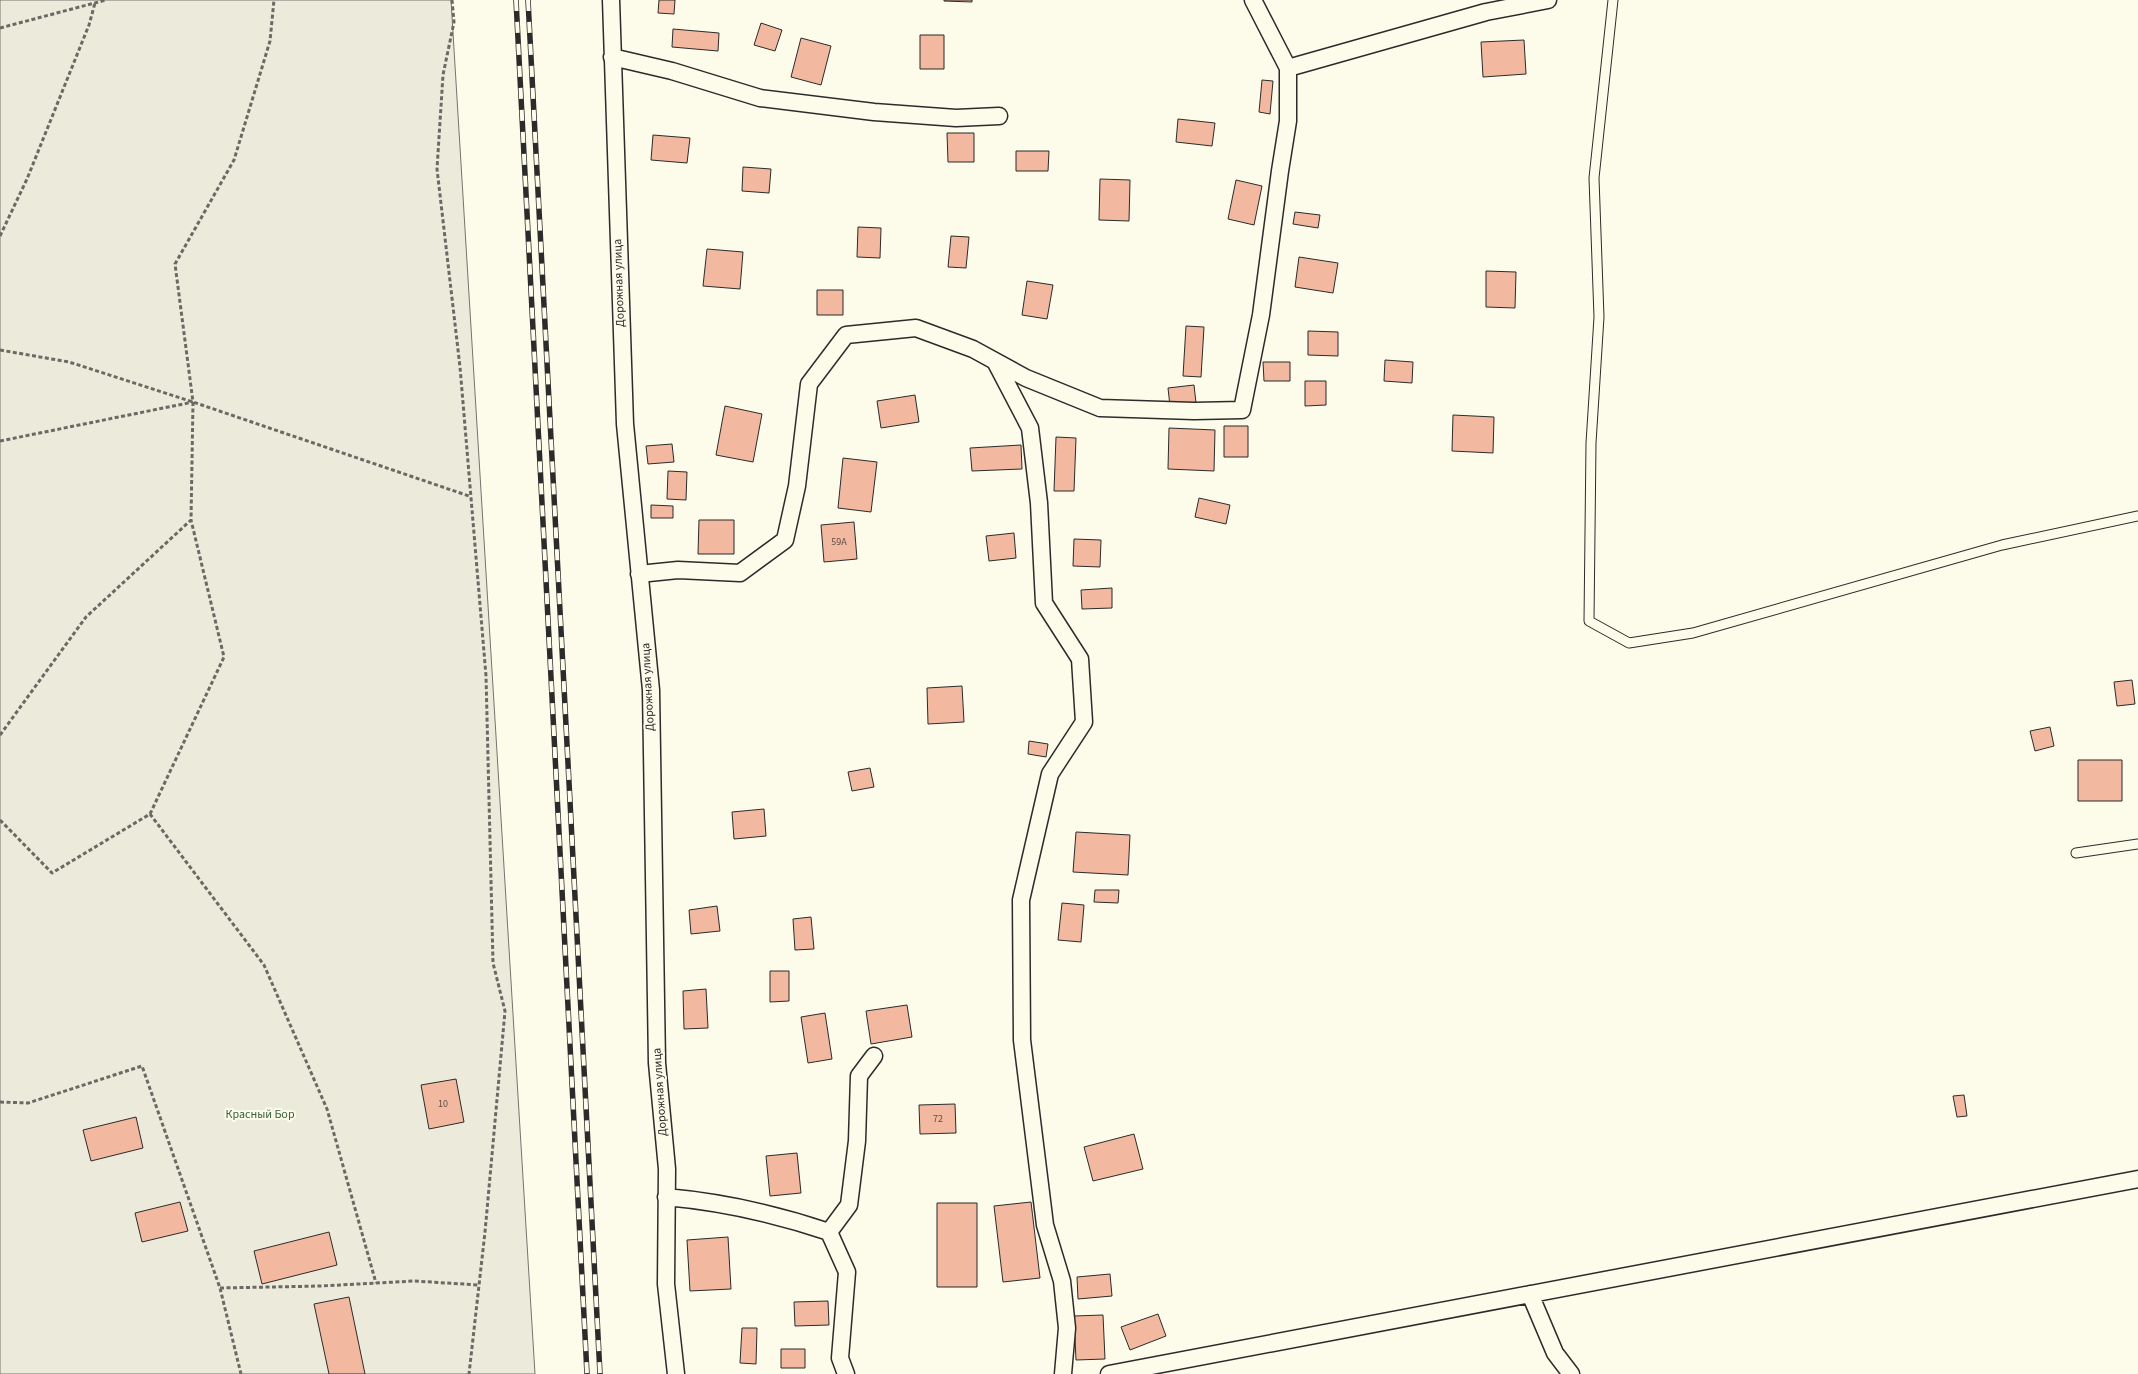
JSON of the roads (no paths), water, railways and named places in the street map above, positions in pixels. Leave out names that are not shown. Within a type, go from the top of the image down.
[{"type":"street","name":"Дорожная улица","points":[[610,0],[625,424],[650,690],[657,1064],[667,1169],[666,1284],[676,1374]]},
{"type":"street","points":[[639,574],[678,570],[740,573],[784,540],[797,486],[809,384],[846,335],[916,328],[973,349],[1026,378],[1100,408],[1194,411],[1242,410],[1261,315],[1288,121],[1288,68],[1253,0]]},
{"type":"street","points":[[1288,68],[1486,12],[1548,0]]},
{"type":"street","points":[[612,57],[672,71],[760,98],[883,113],[956,118],[999,116]]},
{"type":"street","points":[[995,361],[1030,428],[1039,503],[1044,603],[1080,659],[1084,722],[1050,774],[1021,900],[1022,1040],[1045,1225],[1062,1281],[1067,1328],[1063,1374]]},
{"type":"street","points":[[829,1232],[849,1205],[857,1141],[859,1076],[874,1056]]},
{"type":"street","points":[[1109,1374],[2138,1178]]},
{"type":"street","points":[[666,1197],[712,1201],[796,1221],[829,1232],[846,1272],[840,1358],[846,1374]]},
{"type":"street","points":[[1530,1294],[1555,1353],[1571,1374]]},
{"type":"lane","points":[[1613,0],[1594,178],[1599,317],[1591,443],[1588,621],[1629,644],[1693,633],[2002,545],[2138,516]]},
{"type":"lane","points":[[2076,853],[2138,844]]},
{"type":"railway","points":[[516,0],[587,1374]]},
{"type":"railway","points":[[528,0],[600,1374]]},
{"type":"park label","name":"Красный Бор","points":[[260,1114]]}]
